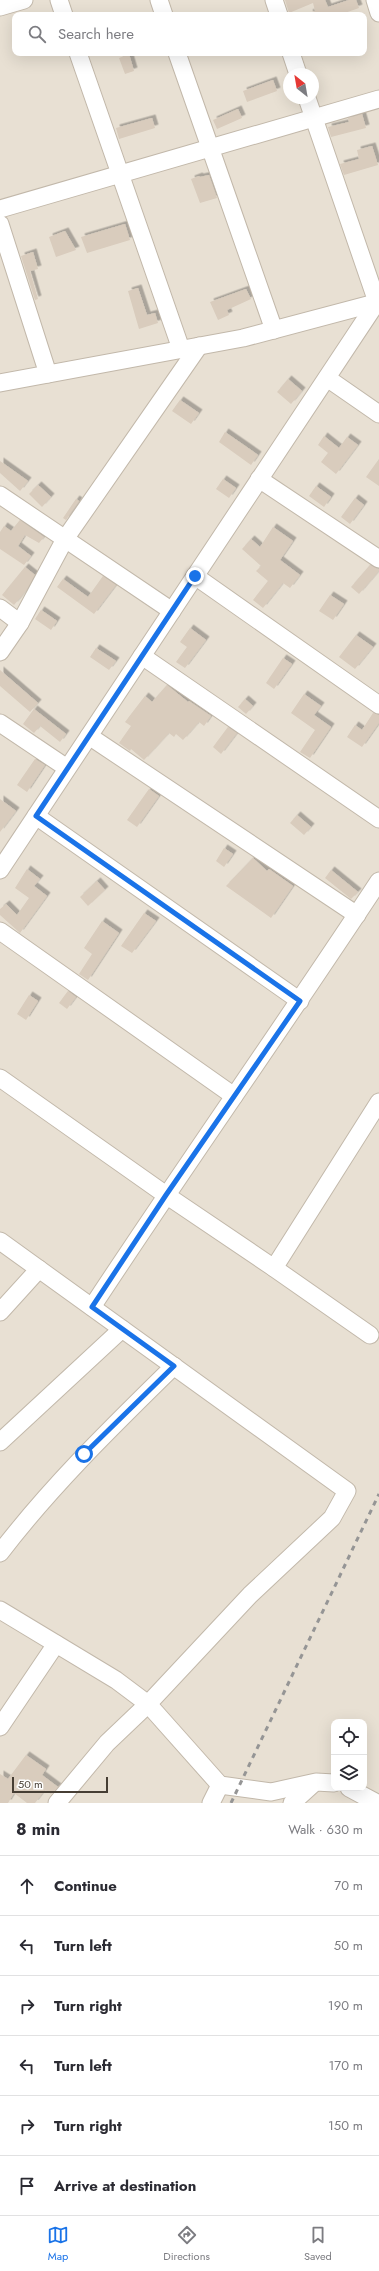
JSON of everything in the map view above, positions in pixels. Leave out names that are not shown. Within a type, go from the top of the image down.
[{"type":"street","points":[[0,7],[24,0]]},
{"type":"street","points":[[59,0],[63,12]]},
{"type":"street","points":[[159,0],[163,12]]},
{"type":"street","points":[[274,0],[278,12]]},
{"type":"street","points":[[374,0],[379,14]]},
{"type":"street","points":[[79,56],[181,350]]},
{"type":"street","points":[[178,56],[274,330]]},
{"type":"street","points":[[292,56],[296,68]]},
{"type":"street","points":[[0,209],[379,99]]},
{"type":"street","points":[[308,104],[378,302]]},
{"type":"street","points":[[0,224],[48,374]]},
{"type":"street","points":[[0,383],[181,350],[274,330],[378,302]]},
{"type":"street","points":[[0,868],[378,302]]},
{"type":"street","points":[[0,652],[20,622],[65,538],[199,346]]},
{"type":"street","points":[[327,378],[379,414]]},
{"type":"street","points":[[259,479],[379,559]]},
{"type":"street","points":[[0,495],[172,611]]},
{"type":"street","points":[[195,576],[379,705]]},
{"type":"street","points":[[0,608],[20,622]]},
{"type":"street","points":[[142,656],[379,820]]},
{"type":"street","points":[[0,723],[68,768]]},
{"type":"street","points":[[89,736],[357,915]]},
{"type":"street","points":[[36,816],[300,1001]]},
{"type":"street","points":[[92,1307],[166,1195],[300,1001],[378,884]]},
{"type":"street","points":[[0,931],[234,1096]]},
{"type":"street","points":[[0,1078],[166,1195],[370,1335]]},
{"type":"street","points":[[274,1268],[379,1102]]},
{"type":"street","points":[[0,1241],[347,1491],[332,1518],[250,1595],[148,1704],[107,1743],[57,1803]]},
{"type":"street","points":[[0,1312],[39,1269]]},
{"type":"street","points":[[0,1442],[122,1329]]},
{"type":"street","points":[[0,1553],[38,1504],[84,1454],[174,1366]]},
{"type":"street","points":[[0,1610],[116,1680],[148,1704],[220,1785],[271,1792],[316,1782],[331,1782]]},
{"type":"street","points":[[0,1727],[56,1644]]},
{"type":"street","points":[[292,1803],[316,1782]]},
{"type":"street","points":[[211,1803],[220,1785]]},
{"type":"street","points":[[355,1791],[377,1803]]},
{"type":"shaded area","points":[[0,0],[379,0],[379,1803],[0,1803]]},
{"type":"building","points":[[285,0],[325,0],[328,7],[349,0],[356,0],[359,8],[348,12],[312,12],[315,11],[313,3],[289,12]]},
{"type":"building","points":[[130,56],[134,71],[125,74],[119,58]]},
{"type":"building","points":[[273,80],[277,91],[247,102],[243,91]]},
{"type":"building","points":[[238,109],[242,118],[217,129],[213,120]]},
{"type":"building","points":[[362,114],[366,128],[331,137],[328,127],[349,122],[348,118]]},
{"type":"building","points":[[152,118],[155,128],[119,139],[116,128]]},
{"type":"building","points":[[372,146],[378,165],[344,175],[340,164],[359,159],[357,150]]},
{"type":"building","points":[[209,175],[217,198],[200,203],[191,179]]},
{"type":"building","points":[[125,224],[130,240],[87,253],[81,237]]},
{"type":"building","points":[[65,231],[76,250],[56,257],[49,237]]},
{"type":"building","points":[[33,252],[38,269],[30,271],[38,299],[35,300],[21,256]]},
{"type":"building","points":[[138,288],[147,315],[155,313],[158,323],[139,329],[128,291]]},
{"type":"building","points":[[246,289],[251,299],[227,310],[229,315],[218,320],[210,302]]},
{"type":"building","points":[[288,379],[302,391],[291,404],[277,392]]},
{"type":"building","points":[[180,400],[199,413],[191,424],[172,411]]},
{"type":"building","points":[[225,432],[258,455],[251,465],[219,442]]},
{"type":"building","points":[[324,436],[339,448],[347,437],[358,445],[336,474],[321,462],[328,453],[318,445]]},
{"type":"building","points":[[379,459],[379,486],[366,477]]},
{"type":"building","points":[[0,461],[28,481],[20,491],[0,473]]},
{"type":"building","points":[[223,479],[236,488],[229,498],[216,489]]},
{"type":"building","points":[[38,485],[51,497],[42,507],[29,494]]},
{"type":"building","points":[[316,486],[331,497],[324,507],[309,496]]},
{"type":"building","points":[[355,498],[364,505],[350,524],[341,517]]},
{"type":"building","points":[[76,499],[79,501],[66,520],[63,518]]},
{"type":"building","points":[[20,520],[44,537],[39,543],[25,535],[18,546],[31,556],[24,565],[0,549],[0,532],[4,526],[11,531]]},
{"type":"building","points":[[273,527],[293,541],[280,560],[300,575],[290,588],[283,583],[263,608],[253,600],[268,581],[256,571],[261,566],[242,549],[251,539],[260,547]]},
{"type":"building","points":[[370,565],[379,569],[379,571],[359,594],[351,587]]},
{"type":"building","points":[[25,567],[35,575],[26,591],[14,605],[2,595]]},
{"type":"building","points":[[103,576],[116,585],[94,614],[57,587],[63,579],[88,597]]},
{"type":"building","points":[[330,595],[344,604],[333,620],[319,611]]},
{"type":"building","points":[[41,610],[57,621],[51,630],[35,619]]},
{"type":"building","points":[[190,628],[206,640],[185,668],[176,662],[187,647],[180,642]]},
{"type":"building","points":[[356,635],[373,647],[355,669],[339,657]]},
{"type":"building","points":[[96,648],[116,661],[109,670],[90,657]]},
{"type":"building","points":[[283,658],[292,664],[274,689],[266,683]]},
{"type":"building","points":[[0,670],[38,703],[30,712],[0,686]]},
{"type":"building","points":[[167,685],[188,702],[189,701],[211,716],[204,726],[199,722],[183,740],[176,734],[174,737],[169,733],[144,760],[131,749],[130,751],[119,743],[131,726],[125,722],[145,696],[152,702]]},
{"type":"building","points":[[304,694],[321,706],[314,715],[331,727],[310,758],[300,752],[315,730],[291,713]]},
{"type":"building","points":[[245,699],[253,706],[246,714],[238,707]]},
{"type":"building","points":[[34,709],[66,734],[60,742],[40,726],[34,733],[23,724]]},
{"type":"building","points":[[373,713],[379,715],[379,723],[362,747],[347,737],[355,725],[362,730]]},
{"type":"building","points":[[228,727],[237,733],[221,754],[213,747]]},
{"type":"building","points":[[35,759],[45,765],[27,792],[17,785]]},
{"type":"building","points":[[149,789],[159,796],[137,827],[127,820]]},
{"type":"building","points":[[0,799],[16,811],[0,832]]},
{"type":"building","points":[[297,815],[311,827],[304,835],[290,823]]},
{"type":"building","points":[[224,848],[233,854],[224,867],[216,861]]},
{"type":"building","points":[[253,858],[267,871],[269,869],[293,886],[271,918],[226,886]]},
{"type":"building","points":[[27,869],[40,879],[34,886],[47,896],[20,933],[0,915],[0,909],[6,904],[17,915],[29,898],[15,888]]},
{"type":"building","points":[[331,870],[358,892],[351,899],[325,878]]},
{"type":"building","points":[[97,881],[105,890],[88,906],[80,897]]},
{"type":"building","points":[[144,913],[156,921],[132,953],[121,946]]},
{"type":"building","points":[[102,921],[119,933],[88,980],[79,974],[92,954],[84,948]]},
{"type":"building","points":[[68,991],[76,997],[67,1009],[59,1003]]},
{"type":"building","points":[[29,995],[38,1001],[26,1020],[17,1014]]},
{"type":"building","points":[[26,1755],[46,1769],[42,1775],[58,1787],[51,1794],[45,1790],[35,1803],[27,1803],[14,1793],[8,1803],[0,1803],[0,1774],[8,1779]]},
{"type":"railway","points":[[231,1803],[379,1494]]},
{"type":"route","points":[[84,1454],[174,1366],[92,1307],[166,1195],[300,1001],[36,816],[195,576]]}]
